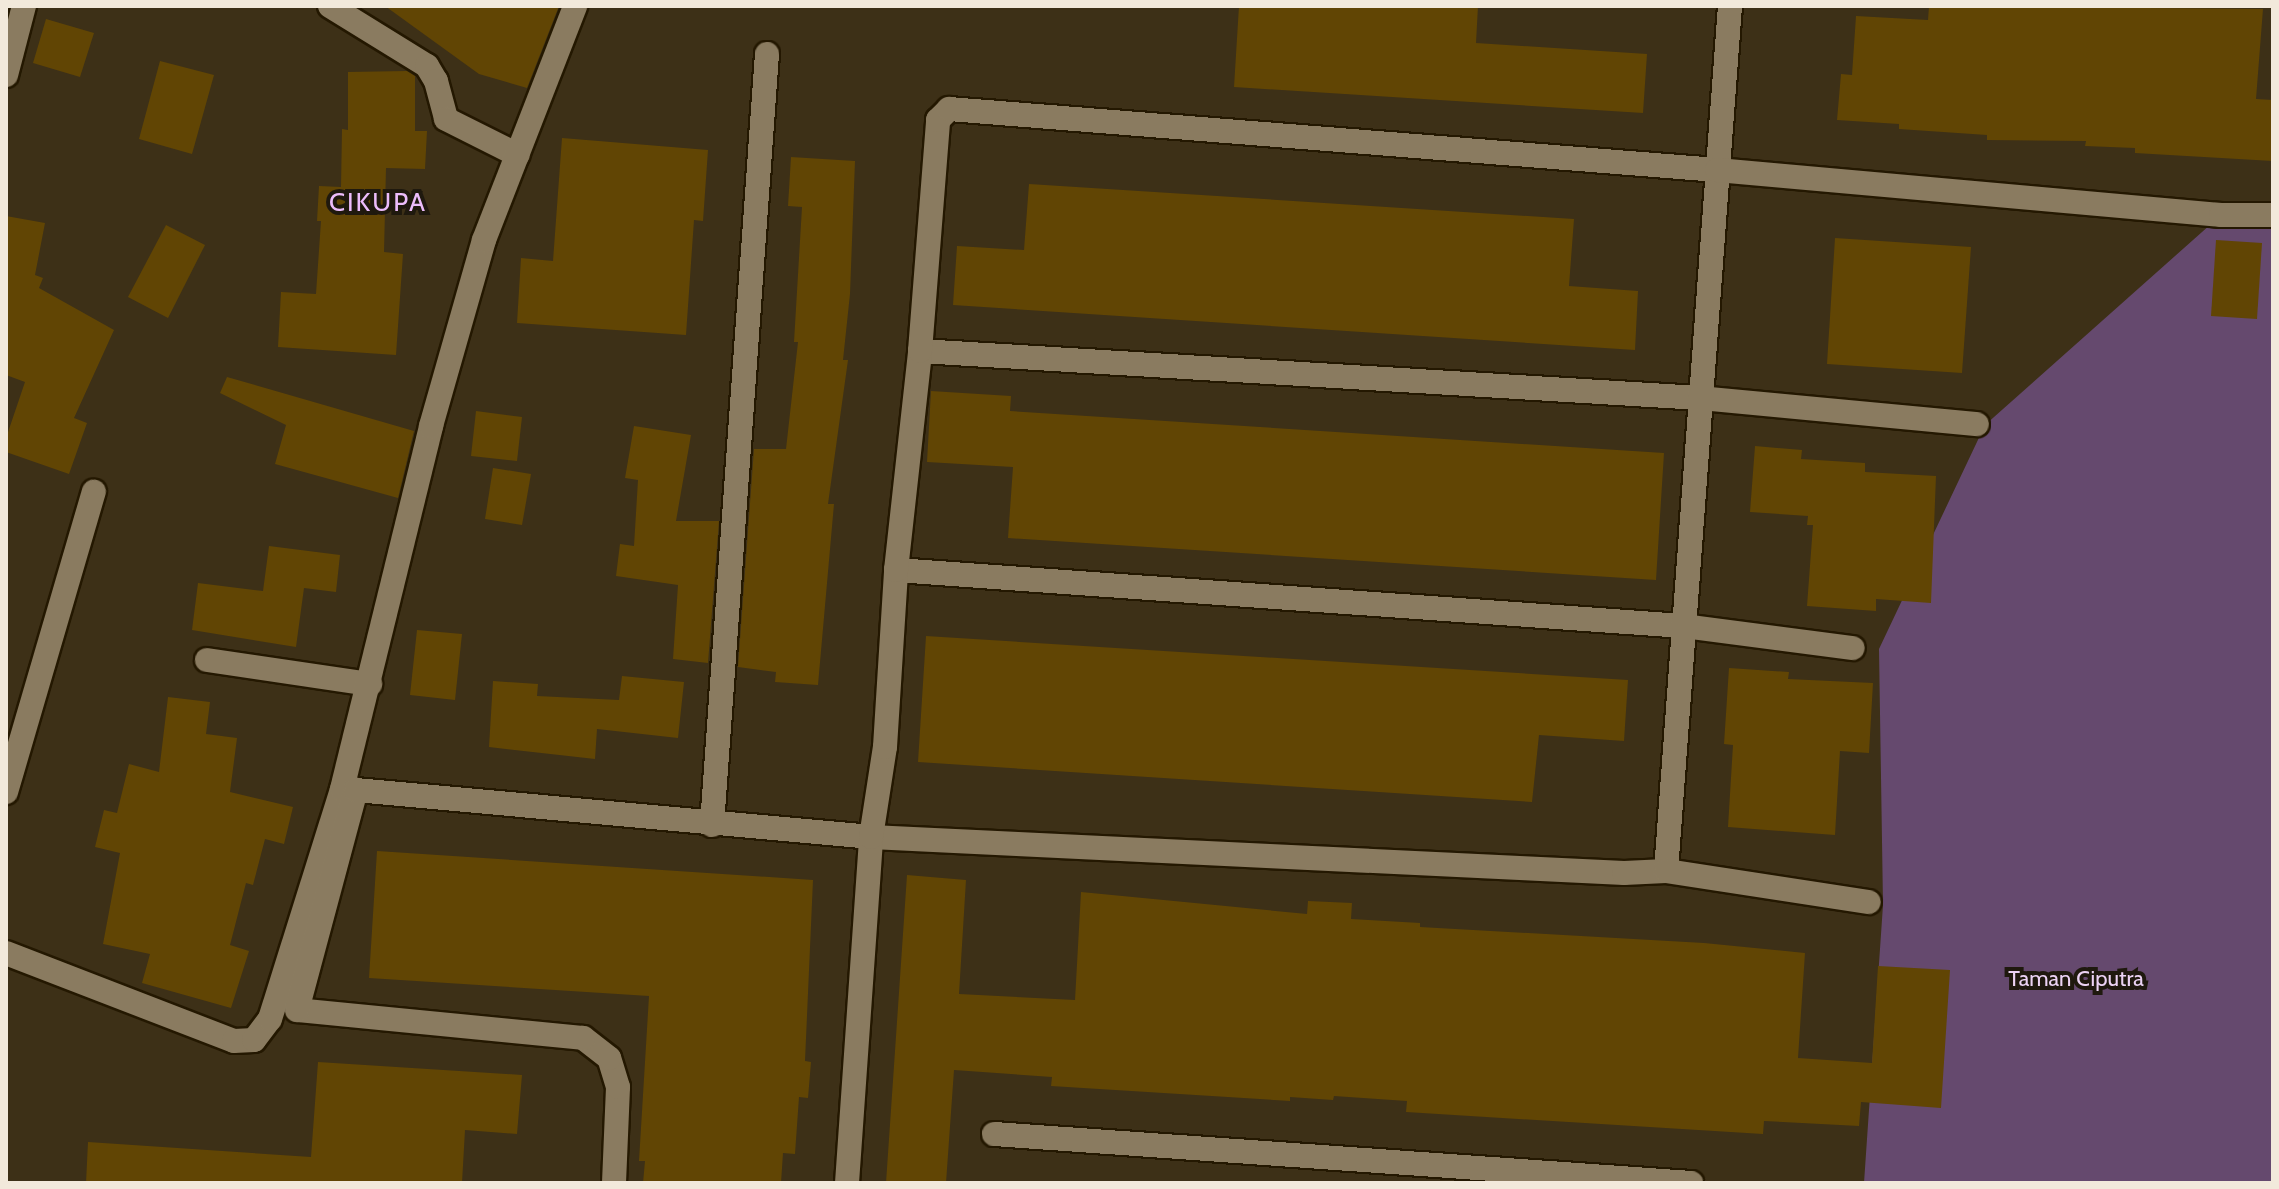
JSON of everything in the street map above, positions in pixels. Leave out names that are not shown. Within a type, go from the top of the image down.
[{"type":"street","points":[[6,75],[24,6]]},
{"type":"street","points":[[330,6],[427,66],[436,81],[446,119],[518,155]]},
{"type":"street","points":[[6,953],[207,1033],[245,1043],[254,1040],[275,1009],[342,789],[431,426],[484,240],[575,6]]},
{"type":"street","points":[[1666,871],[1730,6]]},
{"type":"street","points":[[712,825],[767,54]]},
{"type":"street","points":[[847,1183],[871,837],[885,747],[896,570],[920,351],[938,120],[949,109],[1717,170],[2221,215],[2273,215]]},
{"type":"street","points":[[920,351],[1700,398],[1977,424]]},
{"type":"street","points":[[6,792],[94,492]]},
{"type":"street","points":[[896,570],[1683,626],[1853,648]]},
{"type":"street","points":[[207,660],[370,684]]},
{"type":"street","points":[[614,1183],[618,1087],[609,1058],[583,1038],[297,1010],[356,790],[712,825],[871,837],[1608,872],[1666,871],[1869,902]]},
{"type":"street","points":[[994,1134],[1430,1173],[1691,1183]]},
{"type":"green space","name":"Taman Ciputra","points":[[2273,215],[2273,1183],[1864,1183],[1883,905],[1879,649],[1985,425],[2220,216]]},
{"type":"building","points":[[385,6],[559,6],[527,88],[479,74]]},
{"type":"building","points":[[1239,6],[1478,6],[1476,43],[1647,54],[1643,113],[1234,87]]},
{"type":"building","points":[[1929,6],[2263,9],[2256,99],[2273,100],[2273,161],[2135,153],[2135,148],[2085,146],[2086,141],[1987,140],[1987,135],[1899,129],[1899,124],[1837,120],[1841,74],[1852,75],[1856,16],[1928,20]]},
{"type":"building","points":[[46,19],[94,33],[80,77],[33,63]]},
{"type":"building","points":[[160,61],[214,75],[192,154],[139,139]]},
{"type":"building","points":[[407,71],[415,76],[415,131],[427,131],[425,169],[386,168],[384,252],[403,254],[396,355],[278,347],[281,292],[316,294],[321,221],[317,221],[319,186],[341,187],[342,129],[348,130],[348,72]]},
{"type":"building","points":[[562,138],[708,150],[703,221],[694,220],[686,335],[517,323],[521,258],[553,261]]},
{"type":"building","points":[[791,157],[855,161],[850,294],[843,360],[848,360],[828,504],[834,504],[818,685],[775,682],[776,672],[738,667],[754,449],[786,449],[798,342],[794,342],[802,207],[788,206]]},
{"type":"building","points":[[1029,184],[1574,219],[1569,286],[1638,291],[1635,350],[953,305],[957,246],[1024,250]]},
{"type":"building","points":[[6,216],[45,223],[35,275],[43,278],[39,288],[114,330],[74,418],[87,423],[69,474],[6,452],[6,438],[25,382],[6,375]]},
{"type":"building","points":[[166,225],[205,245],[168,318],[128,297]]},
{"type":"building","points":[[1835,238],[1971,247],[1962,373],[1827,364]]},
{"type":"building","points":[[2216,240],[2262,243],[2257,319],[2211,316]]},
{"type":"building","points":[[227,377],[414,431],[398,498],[275,464],[286,425],[220,393]]},
{"type":"building","points":[[931,391],[1011,396],[1010,411],[1664,453],[1656,580],[1008,538],[1013,467],[927,462]]},
{"type":"building","points":[[476,411],[522,417],[517,461],[471,456]]},
{"type":"building","points":[[634,426],[691,435],[676,521],[719,521],[708,663],[673,659],[678,585],[616,576],[620,544],[634,546],[638,480],[625,478]]},
{"type":"building","points":[[1755,446],[1802,450],[1801,459],[1865,463],[1865,472],[1936,476],[1931,603],[1876,599],[1876,611],[1807,606],[1813,525],[1807,525],[1808,516],[1750,512]]},
{"type":"building","points":[[493,468],[531,474],[522,525],[485,519]]},
{"type":"building","points":[[269,546],[340,555],[336,592],[304,588],[296,647],[192,630],[198,583],[263,591]]},
{"type":"building","points":[[417,630],[462,634],[455,700],[410,695]]},
{"type":"building","points":[[926,636],[1628,680],[1624,741],[1539,735],[1532,802],[918,762]]},
{"type":"building","points":[[1729,668],[1789,672],[1788,679],[1873,683],[1869,753],[1840,751],[1835,835],[1728,827],[1733,745],[1724,744]]},
{"type":"building","points":[[622,676],[684,682],[678,738],[597,729],[595,759],[489,747],[493,681],[538,684],[537,696],[619,700]]},
{"type":"building","points":[[168,697],[210,702],[206,734],[237,738],[230,792],[293,807],[284,844],[265,839],[253,885],[246,883],[230,945],[249,951],[231,1008],[142,983],[150,954],[103,944],[120,853],[95,847],[104,810],[117,813],[129,764],[159,772]]},
{"type":"building","points":[[377,851],[813,880],[805,1061],[811,1062],[808,1098],[799,1097],[795,1154],[783,1153],[781,1183],[643,1183],[645,1161],[639,1161],[649,996],[369,978]]},
{"type":"building","points":[[907,875],[966,880],[959,994],[1075,1000],[1081,892],[1307,914],[1308,901],[1352,903],[1351,919],[1420,923],[1420,927],[1704,943],[1805,953],[1798,1058],[1872,1063],[1878,966],[1950,970],[1941,1108],[1861,1102],[1859,1126],[1764,1121],[1763,1134],[1406,1112],[1407,1101],[1334,1096],[1333,1100],[1290,1097],[1290,1101],[1051,1086],[1052,1077],[954,1070],[946,1183],[886,1183]]},
{"type":"building","points":[[318,1062],[522,1075],[517,1134],[465,1130],[462,1183],[86,1183],[88,1142],[311,1157]]},
{"type":"district","name":"CIKUPA","points":[[378,203]]}]
